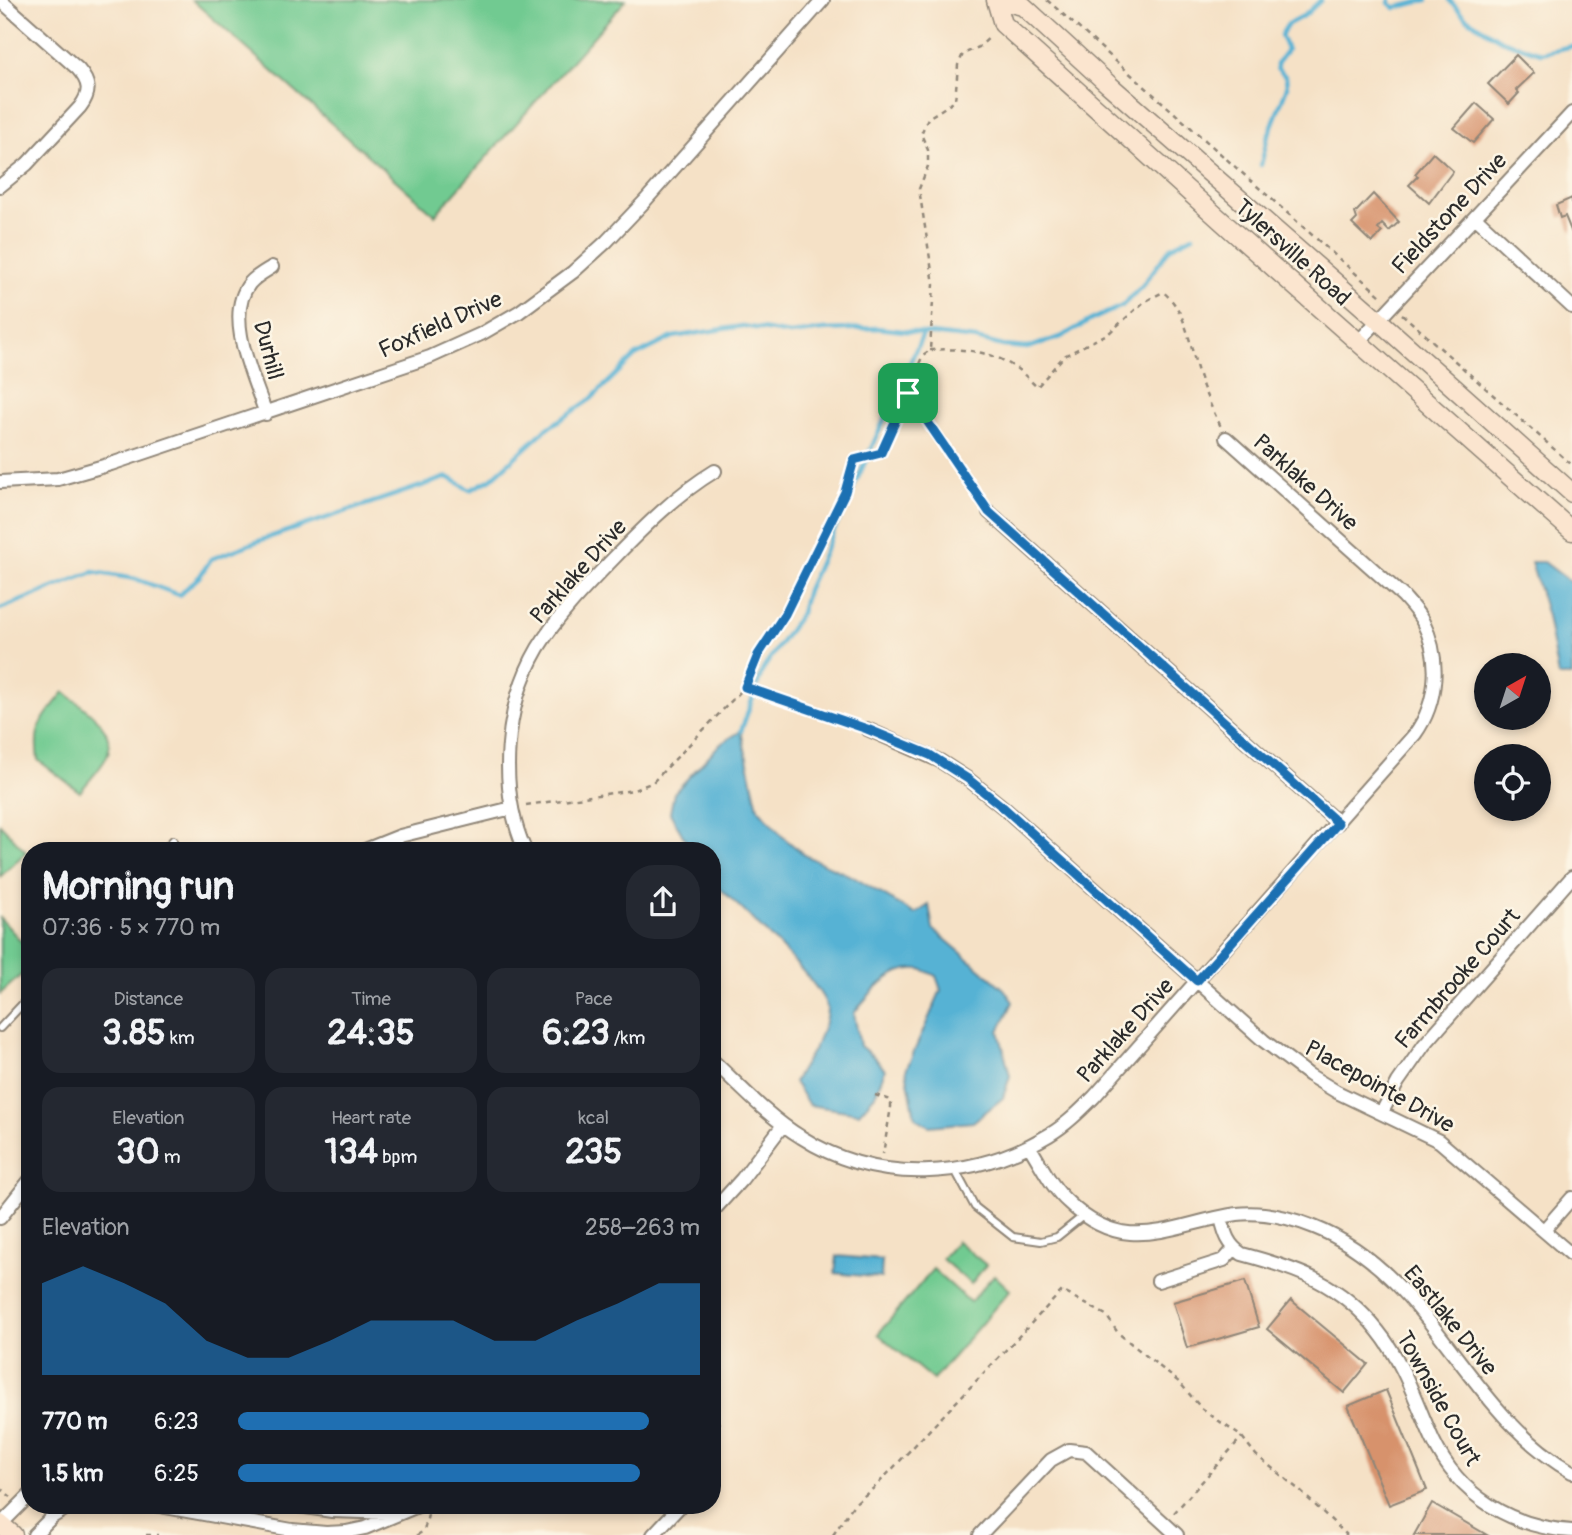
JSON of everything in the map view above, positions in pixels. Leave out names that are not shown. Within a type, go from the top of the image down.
[{"type":"main road","name":"Tylersville Road","points":[[1572,493],[1023,6],[997,0],[1003,24],[1572,531]]},
{"type":"main road","points":[[0,1524],[13,1535]]},
{"type":"street","points":[[0,0],[78,69],[89,88],[87,98],[80,107],[27,164],[0,186]]},
{"type":"street","name":"Foxfield Drive","points":[[0,482],[58,479],[111,464],[430,357],[481,334],[547,293],[615,232],[823,0]]},
{"type":"street","name":"Fieldstone Drive","points":[[1358,342],[1572,113]]},
{"type":"street","points":[[1475,217],[1572,307]]},
{"type":"street","name":"Durhill","points":[[266,414],[244,349],[239,316],[248,285],[272,267]]},
{"type":"street","name":"Parklake Drive","points":[[721,1068],[783,1125],[821,1149],[880,1168],[920,1173],[955,1170],[988,1162],[1029,1146],[1069,1121],[1094,1097],[1422,725],[1433,692],[1435,668],[1432,645],[1424,624],[1403,596],[1226,438]]},
{"type":"street","name":"Parklake Drive","points":[[523,842],[512,808],[509,767],[514,710],[524,677],[540,646],[559,618],[636,535],[677,497],[715,471]]},
{"type":"street","points":[[989,512],[1338,823]]},
{"type":"street","name":"Placepointe Drive","points":[[867,729],[930,755],[968,779],[1004,808],[1264,1041],[1308,1075],[1337,1092],[1439,1141],[1572,1255]]},
{"type":"street","points":[[385,842],[512,808]]},
{"type":"street","name":"Farmbrooke Court","points":[[1382,1112],[1398,1082],[1424,1045],[1572,877]]},
{"type":"street","points":[[721,1202],[783,1125]]},
{"type":"street","name":"Eastlake Drive","points":[[1029,1146],[1058,1192],[1083,1216],[1115,1230],[1150,1234],[1238,1214],[1260,1214],[1282,1217],[1334,1236],[1362,1254],[1404,1290],[1493,1407],[1543,1454],[1572,1472]]},
{"type":"street","points":[[0,1218],[21,1192]]},
{"type":"street","points":[[1544,1230],[1572,1198]]},
{"type":"street","points":[[1158,1281],[1224,1260],[1234,1249],[1228,1241],[1221,1218]]},
{"type":"street","name":"Townside Court","points":[[1234,1249],[1242,1254],[1307,1274],[1327,1284],[1354,1306],[1391,1349],[1439,1451],[1457,1479],[1473,1494],[1510,1517],[1552,1530],[1572,1531]]},
{"type":"street","points":[[980,1535],[1051,1460],[1069,1450],[1086,1452],[1177,1535]]},
{"type":"street","points":[[0,1524],[21,1504]]},
{"type":"street","points":[[34,1535],[57,1514]]},
{"type":"street","points":[[204,1514],[292,1530],[326,1533],[365,1528],[399,1514]]},
{"type":"street","points":[[653,1535],[673,1514]]},
{"type":"lane","points":[[0,1028],[21,1006]]},
{"type":"lane","points":[[955,1170],[975,1207],[1013,1237],[1041,1241],[1057,1237],[1083,1216]]},
{"type":"path","points":[[1047,0],[1572,465]]},
{"type":"path","points":[[930,350],[934,284],[919,189],[928,166],[928,150],[921,134],[928,118],[955,101],[958,65],[963,54],[979,47],[1003,24]]},
{"type":"path","points":[[512,808],[634,790],[653,782],[745,687],[758,655],[785,614],[845,492],[854,460],[881,453],[923,355],[930,350],[951,348],[986,355],[1011,364],[1037,387],[1064,356],[1109,333],[1144,302],[1163,292],[1172,299],[1184,322],[1201,382],[1226,438]]},
{"type":"path","points":[[908,393],[989,512]]},
{"type":"path","points":[[745,687],[867,729]]},
{"type":"path","points":[[875,1095],[891,1100],[880,1168]]},
{"type":"path","points":[[834,1535],[854,1504],[875,1487],[1062,1292],[1106,1315],[1118,1333],[1180,1383],[1202,1409],[1242,1437],[1256,1455],[1298,1489],[1347,1535]]},
{"type":"path","points":[[1165,1524],[1242,1437]]},
{"type":"path","points":[[0,1488],[9,1496]]},
{"type":"path","points":[[417,1535],[424,1531],[429,1514]]},
{"type":"path","points":[[146,1535],[158,1535]]},
{"type":"green space","points":[[192,0],[626,0],[435,215]]},
{"type":"green space","points":[[64,692],[96,719],[108,736],[107,756],[80,792],[38,760],[38,730],[45,716]]},
{"type":"green space","points":[[0,824],[21,847],[21,857],[0,877]]},
{"type":"green space","points":[[0,918],[21,941],[21,975],[0,994]]},
{"type":"green space","points":[[957,1241],[986,1265],[971,1284],[942,1259]]},
{"type":"green space","points":[[933,1269],[970,1302],[994,1275],[1010,1290],[933,1380],[878,1334]]},
{"type":"water","points":[[1531,562],[1544,562],[1572,583],[1572,676],[1558,676],[1547,616]]},
{"type":"water","points":[[741,731],[758,808],[783,837],[806,856],[853,877],[915,914],[929,905],[933,929],[1004,989],[1013,1002],[999,1031],[1010,1076],[1003,1098],[973,1122],[929,1126],[915,1117],[906,1070],[941,990],[936,976],[920,969],[900,972],[882,982],[854,1013],[860,1046],[885,1070],[875,1095],[859,1113],[809,1105],[794,1082],[823,1028],[827,1009],[823,998],[796,963],[721,890],[721,842],[686,842],[670,813],[674,793],[720,744]]},
{"type":"water","points":[[837,1256],[882,1260],[881,1278],[835,1273]]},
{"type":"building","points":[[1516,55],[1534,73],[1516,90],[1519,93],[1509,104],[1488,84]]},
{"type":"building","points":[[1476,103],[1494,119],[1473,143],[1454,128]]},
{"type":"building","points":[[1433,153],[1453,171],[1429,203],[1409,185]]},
{"type":"building","points":[[1373,194],[1399,222],[1389,231],[1382,224],[1378,229],[1382,232],[1372,243],[1352,224],[1357,219],[1355,213]]},
{"type":"building","points":[[1572,198],[1572,233],[1565,216],[1560,218],[1556,205]]},
{"type":"building","points":[[1245,1281],[1259,1327],[1187,1348],[1173,1302]]},
{"type":"building","points":[[1291,1300],[1368,1364],[1344,1393],[1267,1329]]},
{"type":"building","points":[[1386,1390],[1427,1490],[1389,1505],[1348,1406]]},
{"type":"building","points":[[1432,1503],[1487,1535],[1414,1535]]},
{"type":"waterway","points":[[1261,165],[1267,139],[1287,87],[1286,77],[1277,68],[1277,63],[1287,50],[1281,35],[1288,24],[1305,15],[1321,0]]},
{"type":"waterway","points":[[1390,0],[1389,3],[1395,8],[1427,0]]},
{"type":"waterway","points":[[1449,0],[1466,18],[1501,40],[1541,53],[1572,46]]},
{"type":"waterway","points":[[0,609],[93,572],[136,579],[179,595],[200,576],[211,559],[264,539],[448,477],[470,490],[491,479],[545,430],[591,399],[635,356],[673,337],[743,326],[790,334],[877,328],[976,339],[1003,346],[1027,348],[1061,337],[1122,306],[1142,286],[1171,247],[1193,236]]},
{"type":"waterway","points":[[741,731],[763,669],[801,613],[807,590],[923,334]]},
{"type":"route","points":[[908,393],[989,512],[1338,823],[1197,981],[968,779],[930,755],[867,729],[745,687],[758,655],[785,614],[845,492],[854,460],[881,453],[908,393]]}]
